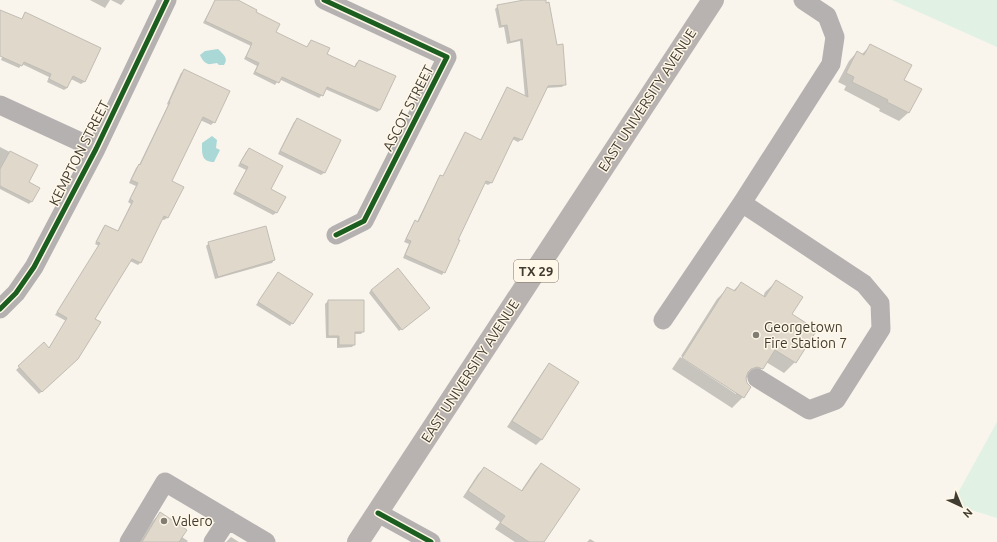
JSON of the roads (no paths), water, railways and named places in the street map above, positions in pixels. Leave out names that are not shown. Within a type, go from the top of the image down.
[{"type":"main road","name":"EAST UNIVERSITY AVENUE","points":[[358,542],[713,0]]},
{"type":"street","name":"KEMPTON STREET","points":[[0,309],[16,293],[34,267],[96,149],[167,0]]},
{"type":"street","name":"ASCOT STREET","points":[[324,0],[447,57],[364,221],[336,235]]},
{"type":"street","points":[[663,320],[742,203],[831,64],[835,37],[828,16],[803,0]]},
{"type":"street","points":[[0,105],[96,149]]},
{"type":"street","points":[[742,203],[864,284],[880,303],[880,329],[836,400],[809,410],[757,378]]},
{"type":"street","points":[[129,542],[166,482],[266,542]]},
{"type":"street","points":[[378,513],[431,542]]},
{"type":"street","points":[[213,542],[228,519]]},
{"type":"water","points":[[218,49],[226,58],[224,65],[219,65],[217,63],[207,64],[200,55],[205,51]]},
{"type":"water","points":[[212,136],[217,140],[216,148],[220,150],[214,162],[210,162],[204,159],[202,143]]},
{"type":"place","name":"Georgetown Fire Station 7","points":[[756,335]]},
{"type":"place","name":"Valero","points":[[164,521]]}]
